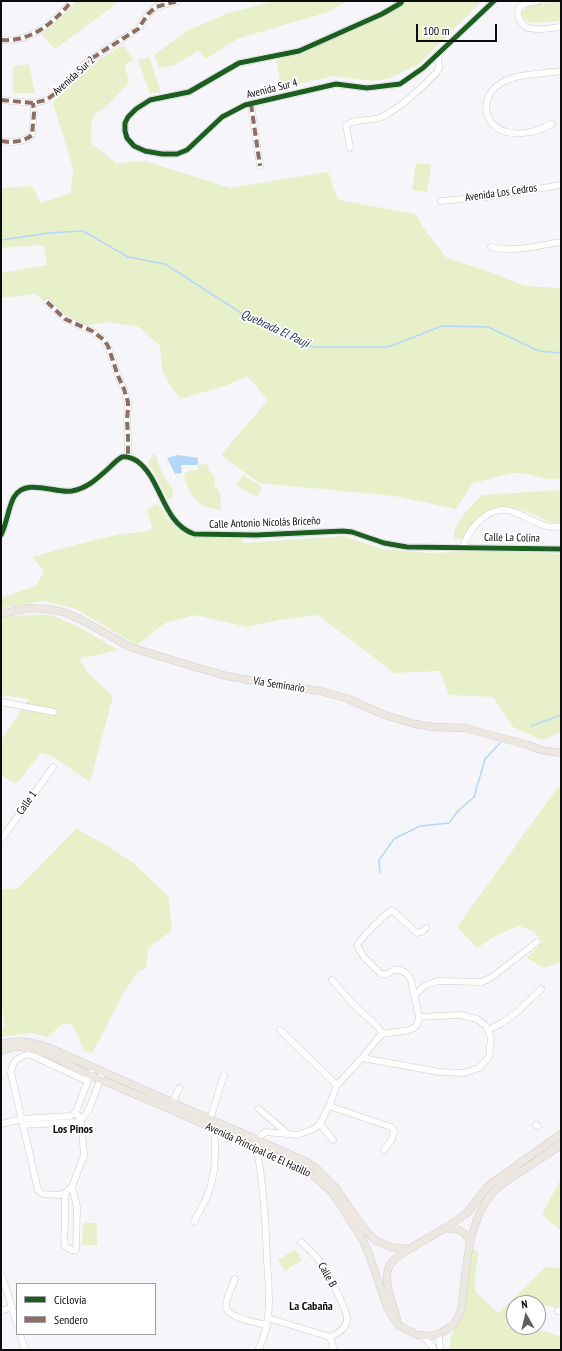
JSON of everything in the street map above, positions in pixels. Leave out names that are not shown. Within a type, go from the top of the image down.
[{"type":"main road","name":"Vía Seminario","points":[[1,614],[28,608],[48,609],[63,612],[80,619],[130,648],[195,667],[227,676],[320,691],[346,698],[385,714],[415,724],[433,727],[464,728],[528,744],[541,750],[561,753]]},
{"type":"main road","name":"Avenida Principal de El Hatillo","points":[[1,1044],[15,1041],[36,1043],[59,1052],[210,1119],[307,1171],[333,1193],[362,1240],[370,1257],[387,1307],[398,1325]]},
{"type":"main road","name":"Avenida Principal de El Hatillo","points":[[1,1051],[15,1047],[31,1048],[46,1053],[88,1078],[100,1079],[214,1128],[306,1162],[317,1169],[336,1188],[369,1235],[384,1245],[399,1249],[409,1249]]},
{"type":"main road","points":[[561,1134],[496,1180],[489,1186],[466,1214],[409,1249],[393,1261],[387,1272],[387,1282],[398,1325],[408,1331],[423,1336],[440,1334],[452,1326],[461,1310],[470,1244],[479,1214],[496,1190],[561,1144]]},
{"type":"main road","points":[[445,1228],[462,1231],[468,1237],[470,1244]]},
{"type":"street","points":[[1,40],[12,41],[36,33],[48,26],[72,1]]},
{"type":"street","name":"Avenida Sur 2","points":[[1,100],[33,103],[46,100],[64,87],[86,62],[138,29],[148,14],[156,7],[178,1]]},
{"type":"street","name":"Avenida Sur 4","points":[[402,1],[382,14],[299,51],[239,63],[189,92],[150,100],[136,109],[128,117],[125,123],[127,138],[134,146],[145,151],[162,154],[177,154],[187,150],[222,117],[245,105],[336,84],[367,88],[400,84],[423,68],[438,55],[494,1]]},
{"type":"street","points":[[538,1],[525,4],[520,7],[518,11],[523,25],[531,29],[561,27]]},
{"type":"street","points":[[350,148],[346,126],[352,123],[380,118],[398,107],[437,72],[439,68],[438,55]]},
{"type":"street","points":[[552,124],[543,129],[530,132],[507,132],[492,122],[487,114],[486,105],[489,94],[500,84],[513,78],[561,71]]},
{"type":"street","points":[[1,141],[15,142],[29,138],[32,135],[34,113],[33,103]]},
{"type":"street","points":[[252,104],[260,166]]},
{"type":"street","name":"Avenida Los Cedros","points":[[441,201],[451,196],[486,197],[561,185]]},
{"type":"street","points":[[492,247],[499,249],[511,249],[561,242]]},
{"type":"street","points":[[1,535],[14,497],[22,490],[34,487],[70,491],[76,490],[93,482],[120,458],[128,457],[128,402],[108,346],[104,340],[92,331],[65,319],[47,302]]},
{"type":"street","name":"Calle Antonio Nicolás Briceño","points":[[128,457],[136,460],[146,469],[177,523],[186,531],[194,534],[256,535],[343,531],[352,532],[384,543],[398,546],[430,548],[463,547]]},
{"type":"street","points":[[463,547],[468,535],[478,522],[486,515],[497,510],[512,510],[541,523],[552,526],[561,526]]},
{"type":"street","name":"Calle La Colina","points":[[463,547],[561,549]]},
{"type":"street","points":[[1,702],[54,712]]},
{"type":"street","name":"Calle 1","points":[[1,840],[53,767]]},
{"type":"street","points":[[258,1350],[265,1338],[269,1304],[266,1214],[257,1145],[261,1134],[302,1135],[310,1131],[320,1124],[338,1085],[378,1038],[383,1034],[409,1030],[417,1025],[419,1017],[411,980],[406,973],[401,970],[394,970],[387,974],[381,974],[364,957],[359,950],[357,943],[392,910],[416,933],[423,931],[426,928]]},
{"type":"street","points":[[414,996],[424,986],[438,981],[482,982],[492,977],[537,942]]},
{"type":"street","points":[[332,980],[353,1004],[377,1026],[383,1034]]},
{"type":"street","points":[[488,1030],[502,1023],[517,1012],[541,989]]},
{"type":"street","points":[[362,1058],[440,1072],[464,1073],[479,1068],[489,1057],[491,1038],[486,1026],[477,1019],[460,1015],[419,1017]]},
{"type":"street","points":[[280,1030],[338,1085]]},
{"type":"street","points":[[76,1112],[81,1120],[84,1155],[72,1187],[66,1193],[59,1195],[49,1196],[43,1194],[38,1190],[11,1073],[12,1064],[19,1058],[29,1054],[88,1078]]},
{"type":"street","points":[[1,1124],[71,1116],[76,1112],[93,1067]]},
{"type":"street","points":[[23,1122],[77,1122],[81,1120],[88,1112],[103,1071]]},
{"type":"street","points":[[210,1119],[224,1075]]},
{"type":"street","points":[[85,1088],[95,1091]]},
{"type":"street","points":[[173,1102],[179,1088]]},
{"type":"street","points":[[329,1106],[391,1127],[394,1131],[392,1140],[384,1150]]},
{"type":"street","points":[[259,1109],[288,1134]]},
{"type":"street","points":[[320,1124],[333,1140]]},
{"type":"street","points":[[194,1222],[210,1189],[215,1170],[214,1128]]},
{"type":"street","points":[[66,1193],[65,1246],[71,1250],[76,1250],[77,1207],[72,1187]]},
{"type":"street","name":"Calle B","points":[[301,1242],[319,1260],[340,1299],[346,1315],[347,1322],[340,1332],[330,1337]]},
{"type":"street","points":[[1,1273],[16,1321]]},
{"type":"street","points":[[236,1279],[226,1304],[226,1310],[229,1314],[267,1325]]},
{"type":"street","points":[[1,1311],[12,1308]]},
{"type":"street","points":[[268,1318],[330,1337],[334,1350]]},
{"type":"street","points":[[423,1336],[433,1349],[440,1347],[440,1334]]},
{"type":"street","points":[[20,1335],[24,1350]]},
{"type":"green space","points":[[77,1],[120,1],[55,49],[42,35]]},
{"type":"green space","points":[[275,1],[348,1],[328,12],[237,39],[206,59],[198,51],[175,65],[159,68],[154,55],[187,31],[228,13]]},
{"type":"green space","points":[[406,1],[482,1],[419,64],[390,78],[373,81],[333,76],[281,88],[276,61],[403,5]]},
{"type":"green space","points":[[561,1],[561,21],[531,23],[523,17],[522,12],[530,5]]},
{"type":"green space","points":[[123,45],[134,59],[125,65],[129,83],[107,106],[94,115],[91,125],[91,143],[116,163],[145,161],[230,188],[328,172],[338,200],[415,214],[427,233],[447,258],[493,273],[525,286],[561,288],[561,478],[545,479],[524,473],[515,473],[473,483],[456,509],[394,496],[259,483],[221,455],[268,400],[247,376],[227,385],[181,399],[171,387],[162,371],[160,346],[139,327],[107,322],[86,326],[62,321],[36,294],[1,298],[1,273],[47,265],[44,245],[1,248],[1,188],[32,186],[41,203],[71,193],[73,168],[53,103],[90,65]]},
{"type":"green space","points":[[149,57],[161,92],[150,94],[138,60]]},
{"type":"green space","points":[[29,64],[35,93],[13,93],[13,66]]},
{"type":"green space","points":[[416,163],[431,165],[427,192],[412,190]]},
{"type":"green space","points":[[154,453],[164,478],[173,488],[172,499],[168,499],[148,462]]},
{"type":"green space","points":[[207,464],[209,471],[215,477],[214,485],[220,492],[221,510],[209,508],[198,502],[192,495],[186,482],[184,474],[188,471],[198,470],[198,465]]},
{"type":"green space","points":[[243,475],[262,487],[257,497],[236,485]]},
{"type":"green space","points":[[561,490],[561,523],[547,521],[523,510],[504,508],[491,511],[482,516],[464,540],[454,538],[460,520],[468,509],[482,495]]},
{"type":"green space","points":[[158,503],[169,520],[186,535],[242,536],[243,543],[343,536],[383,549],[429,553],[495,551],[561,554],[561,732],[542,740],[513,727],[493,697],[449,695],[440,671],[394,673],[318,615],[279,620],[247,627],[195,615],[165,623],[137,645],[76,609],[45,601],[1,608],[1,598],[36,586],[44,571],[32,557],[66,547],[126,533],[149,530],[152,528],[147,509]]},
{"type":"green space","points":[[49,614],[77,626],[118,650],[79,659],[89,674],[113,696],[90,782],[52,756],[41,753],[16,784],[1,775],[1,740],[29,699],[1,695],[1,617]]},
{"type":"green space","points":[[558,787],[561,789],[561,962],[544,968],[527,958],[543,941],[533,931],[519,926],[495,936],[477,948],[457,927]]},
{"type":"green space","points":[[76,829],[101,842],[132,862],[169,897],[172,930],[148,949],[146,969],[138,971],[123,994],[93,1052],[84,1051],[76,1031],[70,1023],[61,1025],[48,1037],[30,1033],[1,1037],[1,1030],[5,1025],[1,1004],[1,890],[18,888]]},
{"type":"green space","points":[[561,1179],[561,1231],[542,1214]]},
{"type":"green space","points":[[83,1223],[97,1223],[97,1245],[82,1245]]},
{"type":"green space","points":[[472,1248],[479,1253],[475,1275],[475,1291],[498,1313],[506,1305],[506,1335],[546,1335],[546,1332],[561,1336],[561,1350],[449,1350],[451,1337],[463,1315]]},
{"type":"green space","points":[[295,1249],[302,1260],[285,1271],[278,1260]]},
{"type":"green space","points":[[546,1267],[561,1268],[561,1306],[555,1308],[546,1306],[546,1295],[517,1295]]},
{"type":"water","points":[[178,455],[198,458],[198,465],[181,465],[182,473],[175,474],[167,458]]},
{"type":"waterway","name":"Quebrada El Paují","points":[[1,240],[49,233],[83,231],[128,257],[165,264],[252,320],[314,347],[388,347],[442,326],[488,327],[539,351],[561,353]]},
{"type":"waterway","points":[[531,726],[561,715]]},
{"type":"waterway","points":[[380,873],[379,860],[394,839],[420,826],[449,823],[458,811],[474,797],[485,759],[500,743]]},
{"type":"marked path","points":[[1,40],[22,38],[41,30],[57,17],[72,1]]},
{"type":"marked path","points":[[1,100],[33,103],[46,100],[64,87],[86,62],[138,29],[148,14],[156,7],[178,1]]},
{"type":"marked path","points":[[1,141],[18,141],[32,135],[34,113],[33,103]]},
{"type":"marked path","points":[[251,104],[260,166]]},
{"type":"marked path","points":[[47,302],[65,319],[92,331],[104,340],[108,346],[128,402],[128,457]]},
{"type":"cycle path","points":[[402,1],[382,14],[299,51],[239,63],[189,92],[150,100],[136,109],[128,117],[125,123],[127,138],[134,146],[145,151],[162,154],[177,154],[187,150],[222,117],[245,105],[336,84],[367,88],[400,84],[423,68],[494,1]]},
{"type":"cycle path","points":[[1,535],[12,501],[19,491],[33,487],[65,491],[78,490],[93,482],[119,459],[126,457],[137,461],[145,469],[152,478],[168,511],[183,528],[194,534],[256,535],[343,531],[352,532],[384,543],[407,547],[561,549]]},
{"type":"district","name":"Los Pinos","points":[[73,1130]]},
{"type":"district","name":"La Cabaña","points":[[311,1307]]}]
